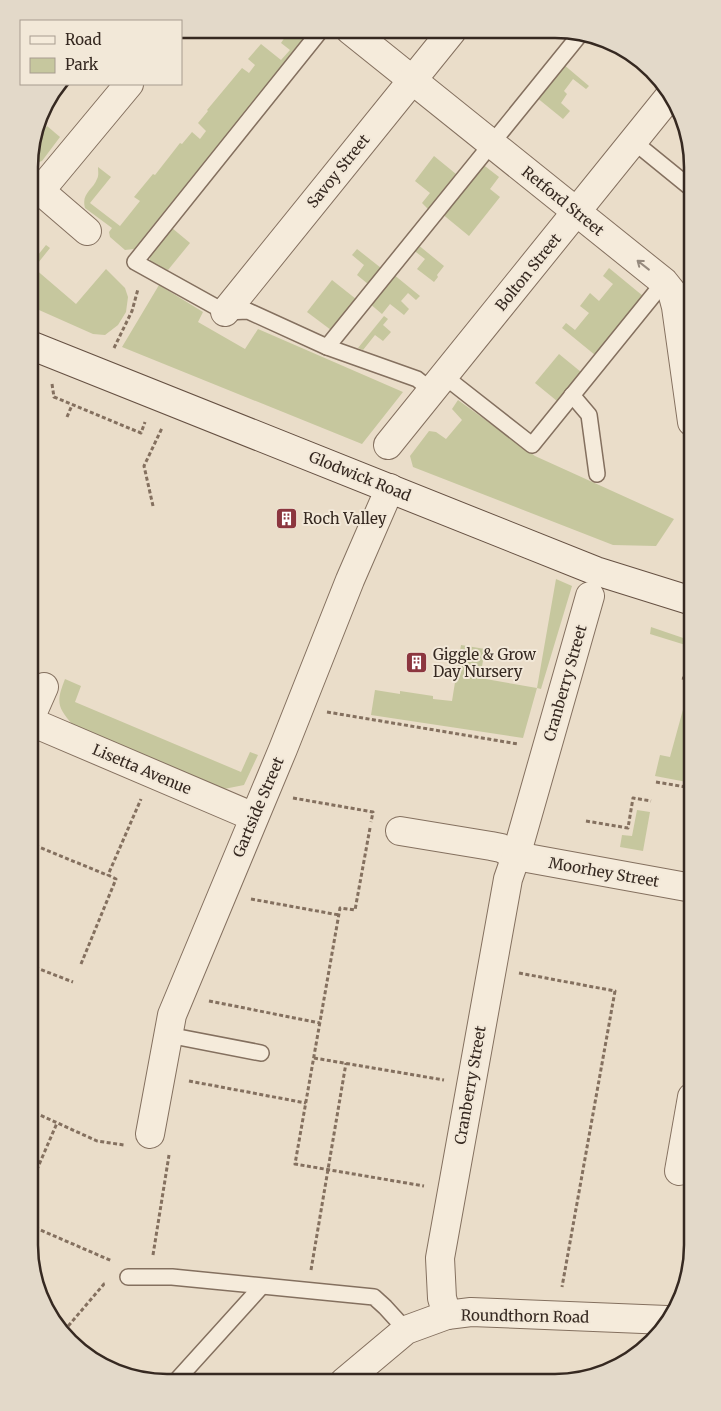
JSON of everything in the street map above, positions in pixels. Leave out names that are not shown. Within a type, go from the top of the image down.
[{"type":"street","name":"Retford Street","points":[[360,38],[664,282],[672,292],[684,340]]},
{"type":"street","name":"Savoy Street","points":[[225,312],[445,38]]},
{"type":"street","points":[[38,183],[128,85]]},
{"type":"street","name":"Bolton Street","points":[[388,445],[665,101]]},
{"type":"street","points":[[38,189],[87,232]]},
{"type":"street","name":"Glodwick Road","points":[[38,348],[596,571],[684,598]]},
{"type":"street","name":"Gartside Street","points":[[141,1140],[172,1015],[283,749],[350,580],[390,488]]},
{"type":"street","name":"Cranberry Street","points":[[447,1314],[442,1298],[440,1258],[508,879],[590,596]]},
{"type":"street","name":"Lisetta Avenue","points":[[38,701],[44,687]]},
{"type":"street","name":"Lisetta Avenue","points":[[38,725],[254,817]]},
{"type":"street","points":[[400,830],[501,848],[516,856]]},
{"type":"street","name":"Moorhey Street","points":[[516,856],[683,886]]},
{"type":"street","points":[[679,1171],[683,1148]]},
{"type":"street","name":"Roundthorn Road","points":[[354,1374],[406,1330],[447,1314],[471,1312],[659,1320]]},
{"type":"lane","points":[[316,38],[134,262],[225,312],[248,311],[327,347],[417,379],[438,384],[532,445],[664,282]]},
{"type":"lane","points":[[327,347],[576,40]]},
{"type":"lane","points":[[632,141],[684,183]]},
{"type":"lane","points":[[572,395],[589,415],[597,474]]},
{"type":"lane","points":[[168,1035],[261,1053]]},
{"type":"lane","points":[[128,1277],[172,1277],[374,1297],[406,1330]]},
{"type":"lane","points":[[182,1374],[261,1287]]},
{"type":"path","points":[[112,352],[132,311],[139,291],[134,285]]},
{"type":"path","points":[[52,381],[54,397],[72,405],[141,433],[146,422]]},
{"type":"path","points":[[67,417],[72,405]]},
{"type":"path","points":[[153,506],[144,466],[162,428]]},
{"type":"path","points":[[326,712],[522,744]]},
{"type":"path","points":[[656,782],[683,787]]},
{"type":"path","points":[[108,875],[141,798]]},
{"type":"path","points":[[292,798],[373,812],[355,910],[340,908],[295,1164],[429,1187]]},
{"type":"path","points":[[586,821],[628,828],[633,798],[651,801]]},
{"type":"path","points":[[38,847],[116,879],[81,964]]},
{"type":"path","points":[[249,898],[339,915]]},
{"type":"path","points":[[38,968],[73,982]]},
{"type":"path","points":[[491,968],[615,991],[561,1296]]},
{"type":"path","points":[[206,1001],[320,1023]]},
{"type":"path","points":[[314,1058],[446,1081]]},
{"type":"path","points":[[307,1291],[346,1063]]},
{"type":"path","points":[[189,1081],[306,1103]]},
{"type":"path","points":[[38,1114],[97,1141],[141,1140]]},
{"type":"path","points":[[38,1167],[57,1123]]},
{"type":"path","points":[[67,1326],[104,1284],[128,1277],[151,1267],[170,1152]]},
{"type":"green space","points":[[284,38],[305,38],[134,249],[125,250],[110,237],[109,232],[112,228],[85,208],[86,195],[98,178],[98,167],[111,177],[90,203],[120,226],[140,201],[134,197],[153,174],[155,175],[180,143],[182,144],[192,132],[200,139],[206,131],[198,123],[242,68],[249,73],[255,65],[248,59],[261,44],[281,60],[290,50],[281,43]]},
{"type":"green space","points":[[563,64],[589,86],[586,89],[573,79],[564,91],[567,94],[561,103],[570,111],[563,119],[536,97]]},
{"type":"green space","points":[[47,126],[60,137],[42,161],[38,162],[39,150],[42,132]]},
{"type":"green space","points":[[434,156],[456,174],[428,209],[422,203],[430,193],[415,181]]},
{"type":"green space","points":[[481,163],[499,177],[490,189],[500,197],[469,236],[441,213]]},
{"type":"green space","points":[[172,228],[190,243],[168,270],[153,265],[150,262],[150,256]]},
{"type":"green space","points":[[417,244],[444,266],[434,282],[417,269],[425,259],[412,249]]},
{"type":"green space","points":[[46,245],[50,248],[38,263],[38,255]]},
{"type":"green space","points":[[357,249],[381,268],[368,284],[357,275],[364,265],[352,255]]},
{"type":"green space","points":[[609,268],[643,296],[595,355],[562,328],[566,323],[575,330],[589,313],[580,306],[590,293],[599,301],[613,284],[603,276]]},
{"type":"green space","points":[[106,269],[125,288],[128,297],[126,312],[118,325],[105,335],[93,334],[38,310],[38,271],[76,304]]},
{"type":"green space","points":[[393,274],[420,296],[416,300],[408,293],[401,301],[409,309],[404,315],[390,304],[382,314],[369,303]]},
{"type":"green space","points":[[332,280],[356,299],[331,330],[307,312]]},
{"type":"green space","points":[[159,285],[203,312],[198,322],[245,349],[258,329],[403,392],[362,444],[122,347]]},
{"type":"green space","points":[[384,316],[388,319],[383,325],[391,332],[383,341],[375,335],[363,350],[358,348]]},
{"type":"green space","points":[[559,354],[581,372],[557,401],[535,383]]},
{"type":"green space","points":[[458,400],[535,456],[674,519],[656,546],[613,545],[413,467],[410,456],[429,431],[436,432],[446,439],[462,420],[452,409]]},
{"type":"green space","points":[[556,579],[572,586],[541,689],[537,688]]},
{"type":"green space","points":[[651,627],[684,638],[684,644],[650,634]]},
{"type":"green space","points":[[461,645],[485,649],[480,678],[537,688],[523,738],[371,715],[375,690],[400,694],[400,691],[433,696],[433,699],[452,701]]},
{"type":"green space","points":[[65,679],[81,686],[75,702],[241,772],[250,752],[258,755],[244,785],[224,789],[73,725],[61,709],[59,699]]},
{"type":"green space","points":[[684,708],[683,781],[655,776],[660,755],[670,757]]},
{"type":"green space","points":[[637,810],[650,812],[643,851],[620,847],[622,835],[632,836]]},
{"type":"place","name":"Roch Valley","points":[[287,518]]},
{"type":"place","name":"Giggle & Grow Day Nursery","points":[[417,663]]}]
